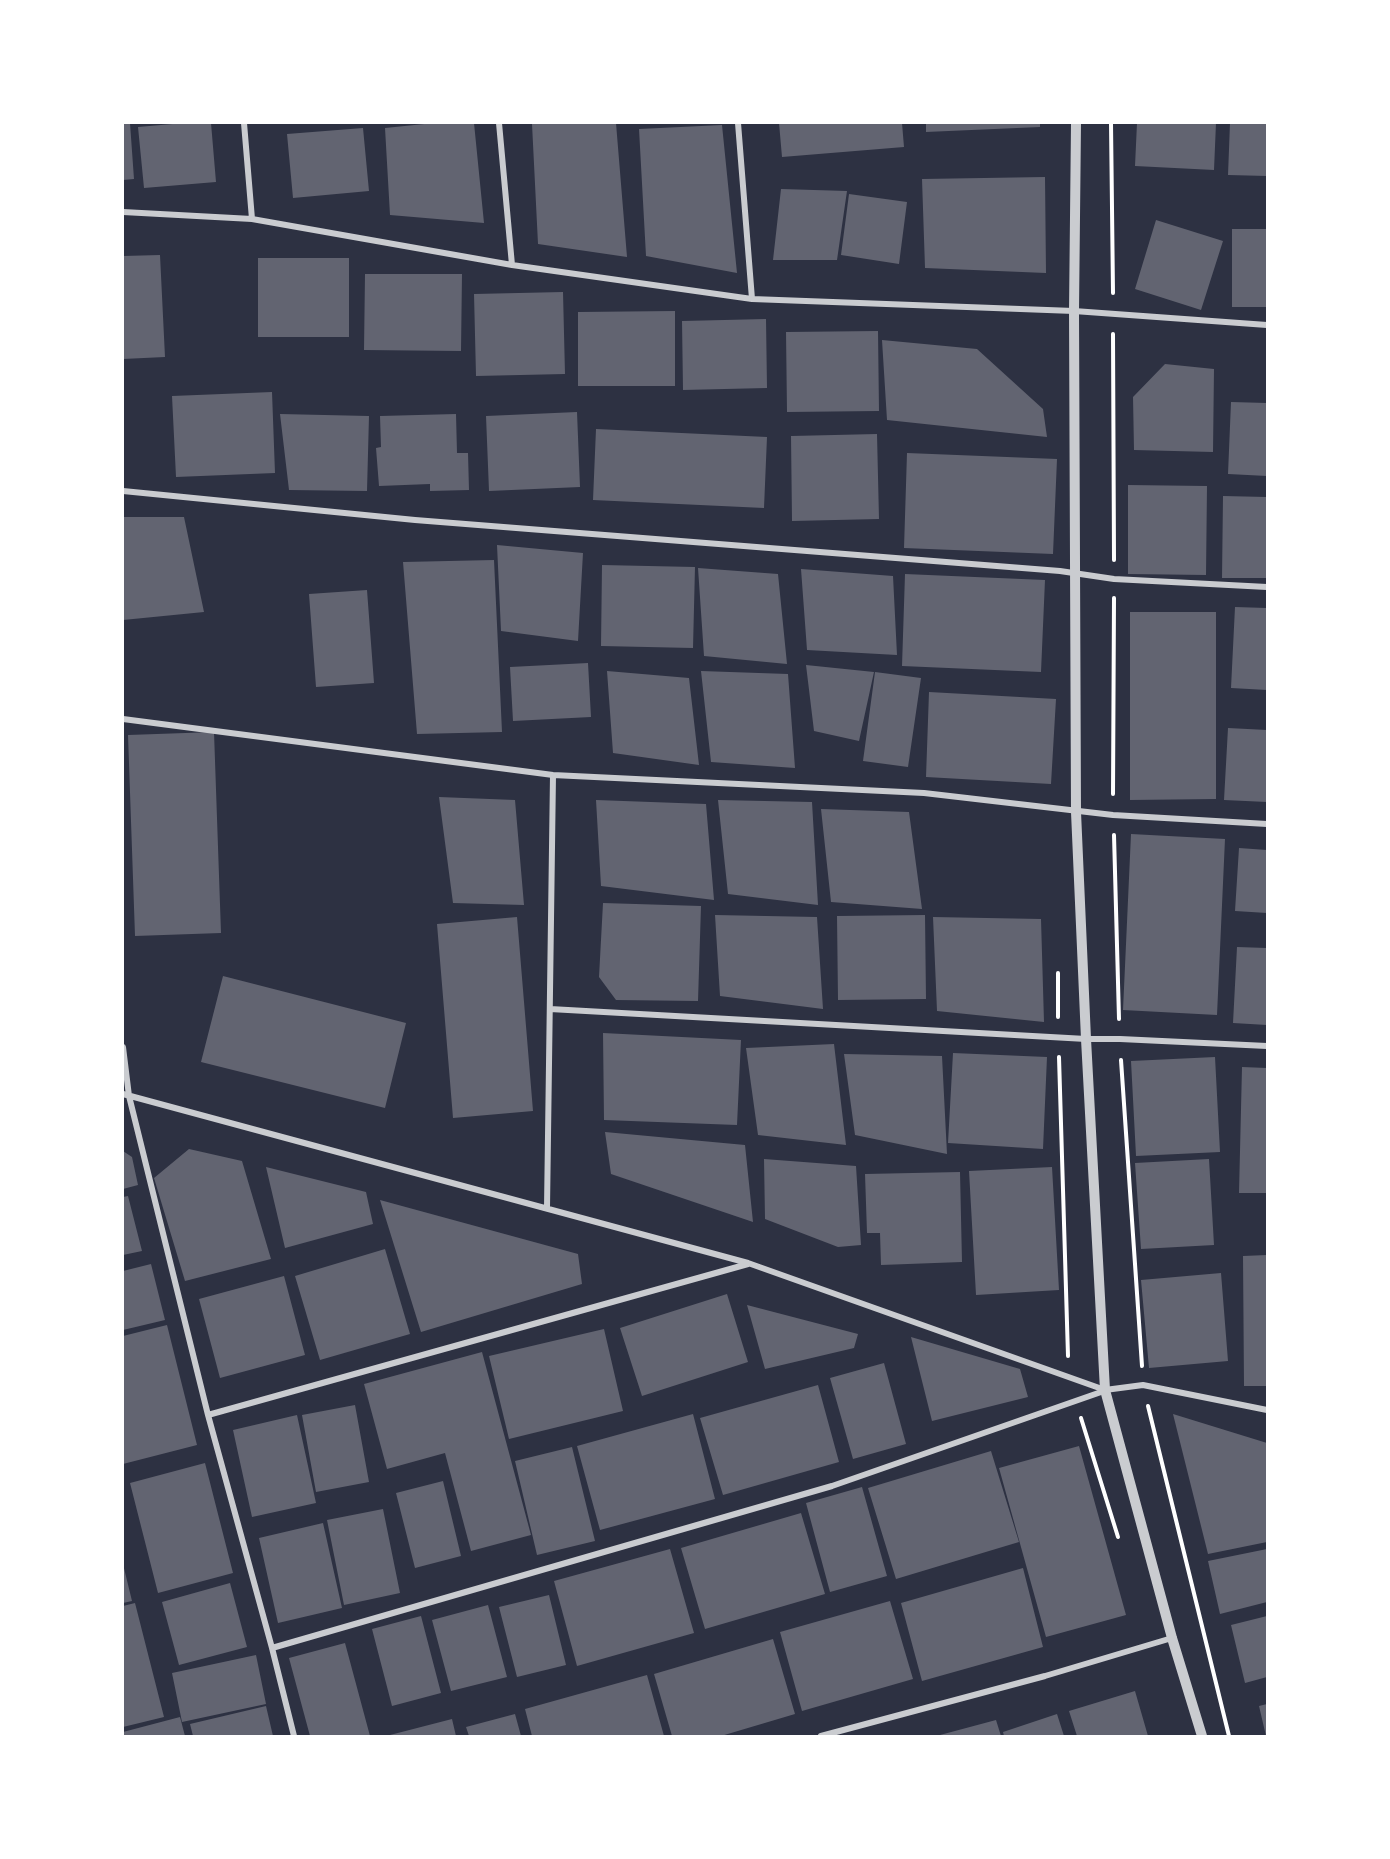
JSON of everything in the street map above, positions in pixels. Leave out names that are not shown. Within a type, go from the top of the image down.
[{"type":"street","points":[[244,123],[252,219]]},
{"type":"street","points":[[499,123],[512,265]]},
{"type":"street","points":[[738,123],[752,299]]},
{"type":"street","points":[[1076,123],[1074,310],[1077,574],[1076,812],[1105,1390],[1172,1638],[1202,1736]]},
{"type":"street","points":[[123,212],[252,219],[512,265],[752,299],[1074,310],[1113,315],[1267,325]]},
{"type":"street","points":[[123,491],[415,520],[1048,570],[1114,579],[1267,587]]},
{"type":"street","points":[[123,719],[553,775],[924,794],[1076,812],[1267,824]]},
{"type":"street","points":[[547,1208],[553,775]]},
{"type":"street","points":[[550,1009],[1086,1039],[1120,1038],[1267,1046]]},
{"type":"street","points":[[123,1047],[126,1095],[294,1736]]},
{"type":"street","points":[[126,1095],[748,1263],[1105,1390]]},
{"type":"street","points":[[208,1414],[748,1263]]},
{"type":"street","points":[[272,1648],[832,1486],[1105,1390],[1143,1385],[1267,1410]]},
{"type":"street","points":[[821,1736],[1045,1676],[1172,1638]]},
{"type":"path","points":[[1111,123],[1113,815],[1120,1038],[1143,1385],[1229,1736]]},
{"type":"building","points":[[123,123],[130,123],[134,179],[123,180]]},
{"type":"building","points":[[211,123],[216,182],[144,188],[138,127]]},
{"type":"building","points":[[434,123],[474,123],[484,223],[390,215],[385,128]]},
{"type":"building","points":[[616,123],[627,257],[538,244],[532,124]]},
{"type":"building","points":[[779,123],[902,123],[904,147],[782,157]]},
{"type":"building","points":[[926,123],[1040,123],[1040,127],[926,132]]},
{"type":"building","points":[[1137,123],[1216,123],[1214,170],[1135,166]]},
{"type":"building","points":[[1230,123],[1267,123],[1267,176],[1228,175]]},
{"type":"building","points":[[722,125],[737,273],[646,256],[639,129]]},
{"type":"building","points":[[363,128],[369,191],[293,198],[287,134]]},
{"type":"building","points":[[1045,177],[1046,273],[925,268],[922,179]]},
{"type":"building","points":[[781,189],[847,191],[837,260],[773,260]]},
{"type":"building","points":[[849,194],[907,202],[899,264],[841,255]]},
{"type":"building","points":[[1156,220],[1223,241],[1201,310],[1135,289]]},
{"type":"building","points":[[1232,229],[1267,229],[1267,307],[1232,307]]},
{"type":"building","points":[[160,255],[165,357],[123,359],[123,256]]},
{"type":"building","points":[[258,258],[349,258],[349,337],[258,337]]},
{"type":"building","points":[[365,274],[462,274],[461,351],[364,350]]},
{"type":"building","points":[[563,292],[565,374],[476,376],[474,294]]},
{"type":"building","points":[[675,311],[675,386],[578,386],[578,312]]},
{"type":"building","points":[[766,319],[767,388],[683,390],[682,321]]},
{"type":"building","points":[[878,331],[879,411],[787,412],[786,332]]},
{"type":"building","points":[[882,340],[977,349],[1043,409],[1047,437],[887,420]]},
{"type":"building","points":[[1165,364],[1214,369],[1213,452],[1134,450],[1133,397]]},
{"type":"building","points":[[272,392],[275,473],[176,477],[172,396]]},
{"type":"building","points":[[1231,402],[1267,403],[1267,476],[1228,474]]},
{"type":"building","points":[[577,412],[580,487],[489,491],[486,416]]},
{"type":"building","points":[[280,414],[369,416],[367,491],[289,490]]},
{"type":"building","points":[[456,414],[457,453],[468,453],[469,490],[430,491],[430,484],[379,486],[376,448],[381,447],[380,416]]},
{"type":"building","points":[[596,429],[767,437],[764,508],[593,500]]},
{"type":"building","points":[[877,434],[879,519],[792,521],[791,436]]},
{"type":"building","points":[[907,453],[1057,459],[1053,554],[904,548]]},
{"type":"building","points":[[1128,485],[1207,486],[1206,575],[1128,574]]},
{"type":"building","points":[[1223,496],[1267,497],[1267,578],[1222,578]]},
{"type":"building","points":[[123,517],[184,517],[204,612],[123,620]]},
{"type":"building","points":[[497,545],[583,553],[578,641],[501,631]]},
{"type":"building","points":[[494,560],[502,732],[417,734],[403,562]]},
{"type":"building","points":[[602,565],[695,567],[693,648],[601,646]]},
{"type":"building","points":[[698,568],[778,574],[787,664],[704,656]]},
{"type":"building","points":[[801,569],[893,576],[897,655],[807,650]]},
{"type":"building","points":[[905,574],[1045,580],[1041,672],[902,666]]},
{"type":"building","points":[[367,590],[374,683],[316,687],[309,594]]},
{"type":"building","points":[[1235,607],[1267,608],[1267,690],[1231,688]]},
{"type":"building","points":[[1130,612],[1216,612],[1216,799],[1130,800]]},
{"type":"building","points":[[588,663],[591,717],[513,721],[510,667]]},
{"type":"building","points":[[806,665],[874,672],[859,741],[814,731]]},
{"type":"building","points":[[607,671],[689,678],[699,765],[613,753]]},
{"type":"building","points":[[701,671],[788,674],[795,768],[711,762]]},
{"type":"building","points":[[875,672],[921,678],[908,767],[863,761]]},
{"type":"building","points":[[929,692],[1056,699],[1051,784],[926,777]]},
{"type":"building","points":[[1228,728],[1267,730],[1267,802],[1224,800]]},
{"type":"building","points":[[214,732],[221,933],[135,936],[128,735]]},
{"type":"building","points":[[439,797],[515,800],[524,905],[453,903]]},
{"type":"building","points":[[596,800],[706,804],[714,900],[601,886]]},
{"type":"building","points":[[718,800],[812,802],[818,905],[728,894]]},
{"type":"building","points":[[821,809],[909,812],[922,909],[831,902]]},
{"type":"building","points":[[1131,834],[1225,839],[1217,1015],[1123,1010]]},
{"type":"building","points":[[1239,848],[1267,850],[1267,913],[1235,911]]},
{"type":"building","points":[[603,903],[701,906],[698,1001],[616,1000],[599,977]]},
{"type":"building","points":[[715,915],[817,917],[823,1009],[720,996]]},
{"type":"building","points":[[925,915],[926,999],[838,1000],[837,916]]},
{"type":"building","points":[[517,917],[533,1111],[453,1118],[437,924]]},
{"type":"building","points":[[933,917],[1041,919],[1044,1022],[937,1011]]},
{"type":"building","points":[[1237,947],[1267,948],[1267,1025],[1233,1023]]},
{"type":"building","points":[[223,976],[406,1023],[385,1108],[201,1062]]},
{"type":"building","points":[[603,1033],[741,1040],[737,1125],[604,1120]]},
{"type":"building","points":[[834,1044],[846,1145],[758,1135],[746,1048]]},
{"type":"building","points":[[953,1053],[1047,1057],[1043,1149],[948,1143]]},
{"type":"building","points":[[844,1054],[942,1056],[947,1154],[855,1135]]},
{"type":"building","points":[[1215,1057],[1220,1152],[1136,1156],[1131,1061]]},
{"type":"building","points":[[1242,1067],[1267,1068],[1267,1193],[1239,1193]]},
{"type":"building","points":[[605,1132],[745,1145],[753,1222],[611,1174]]},
{"type":"building","points":[[189,1149],[242,1161],[271,1259],[185,1281],[154,1178]]},
{"type":"building","points":[[123,1151],[132,1157],[138,1185],[123,1189]]},
{"type":"building","points":[[764,1159],[856,1166],[861,1245],[838,1247],[765,1219]]},
{"type":"building","points":[[1209,1159],[1214,1245],[1141,1249],[1135,1163]]},
{"type":"building","points":[[266,1167],[366,1192],[373,1224],[285,1248]]},
{"type":"building","points":[[1052,1167],[1059,1290],[976,1295],[969,1171]]},
{"type":"building","points":[[960,1172],[962,1262],[881,1265],[880,1233],[867,1233],[865,1174]]},
{"type":"building","points":[[128,1196],[142,1251],[123,1255],[123,1197]]},
{"type":"building","points":[[380,1200],[578,1254],[582,1284],[421,1332]]},
{"type":"building","points":[[385,1249],[410,1334],[320,1360],[295,1276]]},
{"type":"building","points":[[1267,1255],[1267,1386],[1244,1386],[1243,1256]]},
{"type":"building","points":[[151,1264],[165,1320],[123,1330],[123,1271]]},
{"type":"building","points":[[1221,1273],[1228,1361],[1149,1368],[1141,1280]]},
{"type":"building","points":[[284,1276],[305,1355],[220,1378],[199,1299]]},
{"type":"building","points":[[727,1294],[748,1362],[642,1396],[620,1328]]},
{"type":"building","points":[[747,1305],[858,1334],[854,1348],[765,1369]]},
{"type":"building","points":[[167,1325],[197,1445],[123,1464],[123,1336]]},
{"type":"building","points":[[604,1329],[623,1411],[509,1439],[489,1356]]},
{"type":"building","points":[[911,1337],[1020,1369],[1028,1397],[932,1421]]},
{"type":"building","points":[[482,1352],[531,1535],[471,1551],[445,1453],[387,1469],[364,1384]]},
{"type":"building","points":[[884,1363],[906,1444],[853,1459],[830,1378]]},
{"type":"building","points":[[818,1385],[839,1462],[723,1495],[700,1418]]},
{"type":"building","points":[[355,1405],[369,1482],[316,1492],[302,1415]]},
{"type":"building","points":[[693,1414],[715,1499],[600,1530],[577,1446]]},
{"type":"building","points":[[1173,1414],[1267,1443],[1267,1542],[1208,1554]]},
{"type":"building","points":[[297,1415],[316,1503],[252,1517],[233,1430]]},
{"type":"building","points":[[1079,1446],[1126,1615],[1046,1637],[999,1468]]},
{"type":"building","points":[[572,1447],[595,1541],[537,1555],[515,1461]]},
{"type":"building","points":[[991,1451],[1019,1542],[896,1579],[868,1488]]},
{"type":"building","points":[[205,1463],[233,1573],[158,1593],[130,1483]]},
{"type":"building","points":[[443,1481],[461,1556],[415,1568],[396,1493]]},
{"type":"building","points":[[862,1487],[887,1576],[830,1592],[806,1503]]},
{"type":"building","points":[[383,1509],[400,1593],[344,1605],[327,1520]]},
{"type":"building","points":[[801,1513],[825,1594],[705,1629],[681,1548]]},
{"type":"building","points":[[323,1523],[342,1608],[278,1623],[259,1538]]},
{"type":"building","points":[[670,1549],[694,1633],[577,1666],[554,1581]]},
{"type":"building","points":[[1267,1549],[1267,1602],[1220,1614],[1208,1561]]},
{"type":"building","points":[[123,1564],[132,1601],[123,1603]]},
{"type":"building","points":[[1023,1568],[1043,1647],[922,1681],[901,1603]]},
{"type":"building","points":[[230,1583],[247,1647],[179,1665],[162,1602]]},
{"type":"building","points":[[549,1595],[566,1665],[517,1677],[499,1607]]},
{"type":"building","points":[[890,1601],[913,1679],[802,1711],[780,1632]]},
{"type":"building","points":[[135,1603],[164,1717],[123,1727],[123,1606]]},
{"type":"building","points":[[488,1605],[507,1677],[451,1691],[432,1620]]},
{"type":"building","points":[[421,1616],[441,1693],[392,1706],[372,1629]]},
{"type":"building","points":[[1267,1616],[1267,1677],[1245,1683],[1231,1625]]},
{"type":"building","points":[[773,1639],[795,1714],[721,1736],[672,1736],[654,1674]]},
{"type":"building","points":[[345,1643],[370,1736],[310,1736],[289,1658]]},
{"type":"building","points":[[256,1655],[266,1704],[182,1722],[172,1673]]},
{"type":"building","points":[[647,1675],[664,1736],[532,1736],[525,1709]]},
{"type":"building","points":[[1135,1691],[1148,1736],[1077,1736],[1069,1711]]},
{"type":"building","points":[[1267,1704],[1267,1736],[1266,1736],[1259,1706]]},
{"type":"building","points":[[266,1706],[273,1736],[193,1736],[190,1724]]},
{"type":"building","points":[[515,1714],[521,1736],[469,1736],[466,1727]]},
{"type":"building","points":[[1057,1714],[1064,1736],[1004,1736],[1003,1732]]},
{"type":"building","points":[[180,1717],[185,1736],[123,1736],[123,1732]]},
{"type":"building","points":[[452,1719],[456,1736],[390,1736],[390,1735]]},
{"type":"building","points":[[996,1720],[1001,1736],[940,1736],[940,1735]]}]
